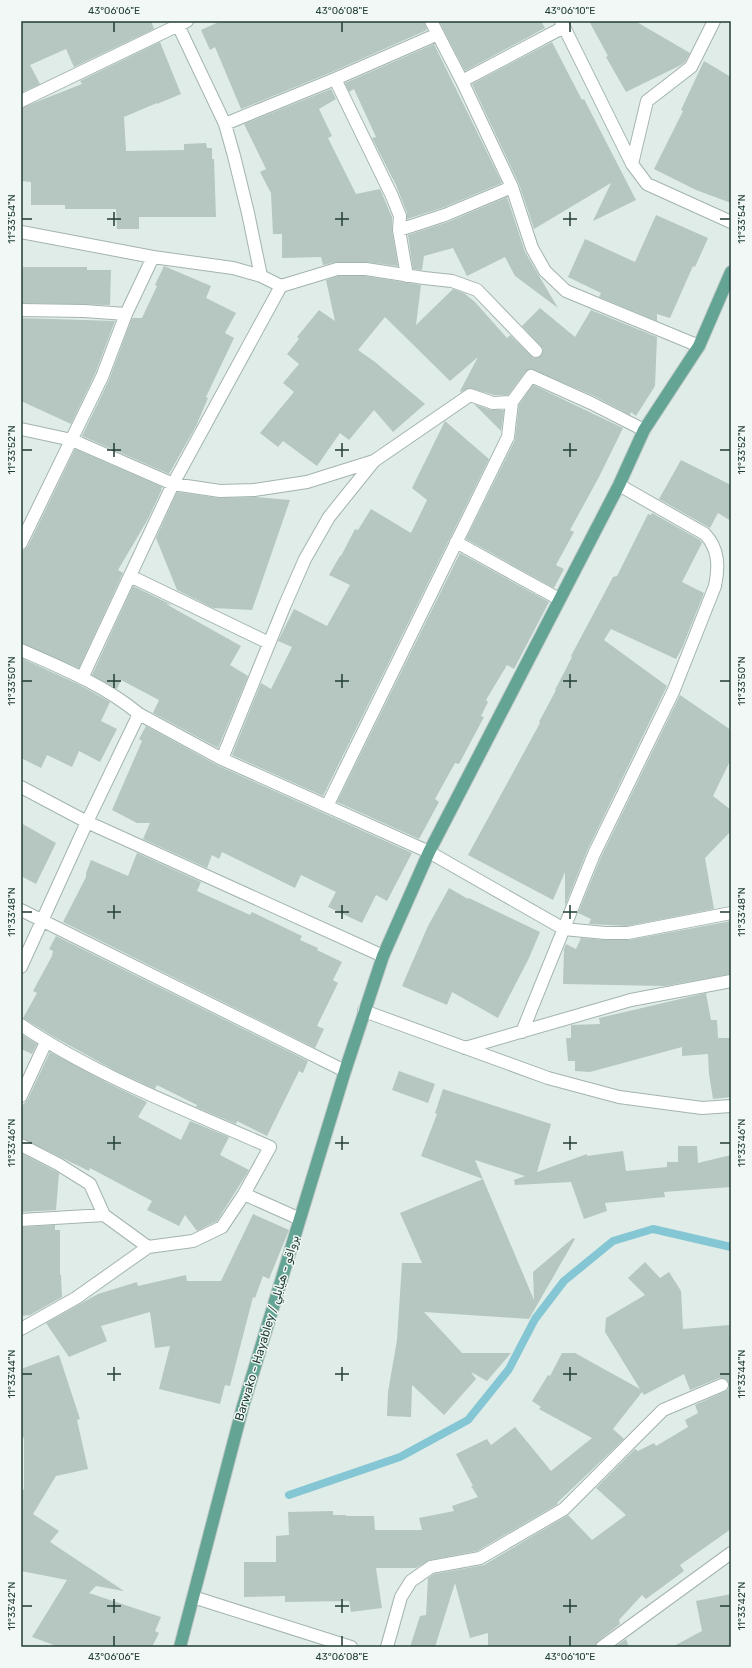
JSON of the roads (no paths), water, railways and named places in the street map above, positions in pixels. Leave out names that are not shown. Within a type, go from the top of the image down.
[{"type":"main road","name":"Barwako - Hayabley / برواقو - هيابلي","points":[[180,1647],[243,1406],[345,1071],[383,956],[429,852],[619,485],[644,430],[699,346],[731,272]]},
{"type":"street","points":[[431,21],[462,81],[512,187],[532,248],[545,270],[566,291],[699,346]]},
{"type":"street","points":[[632,164],[647,101],[691,67],[714,21]]},
{"type":"street","points":[[21,101],[180,23],[225,124],[248,213],[261,276]]},
{"type":"street","points":[[462,81],[563,24],[632,164],[647,184],[731,222]]},
{"type":"street","points":[[225,124],[335,79],[438,34]]},
{"type":"street","points":[[335,79],[392,196],[400,216],[399,230],[407,276]]},
{"type":"street","points":[[399,230],[445,215],[512,187]]},
{"type":"street","points":[[21,232],[153,257],[233,268],[261,276],[281,286],[338,269],[366,269],[407,276],[452,281],[477,290],[536,351]]},
{"type":"street","points":[[23,535],[72,440],[102,377],[126,314],[153,257]]},
{"type":"street","points":[[82,678],[173,484],[281,286]]},
{"type":"street","points":[[21,310],[84,311],[126,314]]},
{"type":"street","points":[[327,806],[508,437],[512,402],[531,376],[591,403],[644,430]]},
{"type":"street","points":[[222,759],[305,559],[329,517],[374,461],[470,395],[493,403],[512,402]]},
{"type":"street","points":[[21,429],[72,440],[173,484],[220,491],[254,490],[307,482],[374,461]]},
{"type":"street","points":[[522,1032],[594,854],[673,692],[715,586],[718,571],[717,556],[710,538],[619,485]]},
{"type":"street","points":[[456,542],[559,599]]},
{"type":"street","points":[[130,576],[269,643]]},
{"type":"street","points":[[21,650],[111,693],[139,714],[222,759],[429,852],[564,929],[605,933],[628,933],[731,913]]},
{"type":"street","points":[[21,967],[87,822],[139,714]]},
{"type":"street","points":[[21,787],[87,822],[383,956]]},
{"type":"street","points":[[21,910],[345,1071]]},
{"type":"street","points":[[466,1048],[631,1000],[731,981]]},
{"type":"street","points":[[364,1011],[548,1078],[619,1097],[702,1108],[731,1106]]},
{"type":"street","points":[[21,1025],[46,1042],[130,1085],[270,1147],[244,1194],[222,1227],[193,1241],[148,1247],[76,1298],[21,1329]]},
{"type":"street","points":[[21,1096],[46,1042]]},
{"type":"street","points":[[21,1146],[58,1164],[90,1184],[104,1215],[148,1247]]},
{"type":"street","points":[[244,1194],[300,1219]]},
{"type":"street","points":[[21,1220],[104,1215]]},
{"type":"street","points":[[387,1647],[402,1597],[410,1581],[431,1567],[480,1558],[564,1509],[663,1410],[722,1385]]},
{"type":"street","points":[[602,1647],[731,1553]]},
{"type":"street","points":[[193,1597],[351,1647]]},
{"type":"waterway","points":[[289,1495],[400,1457],[468,1420],[509,1369],[535,1319],[564,1281],[613,1241],[653,1229],[731,1247]]}]
